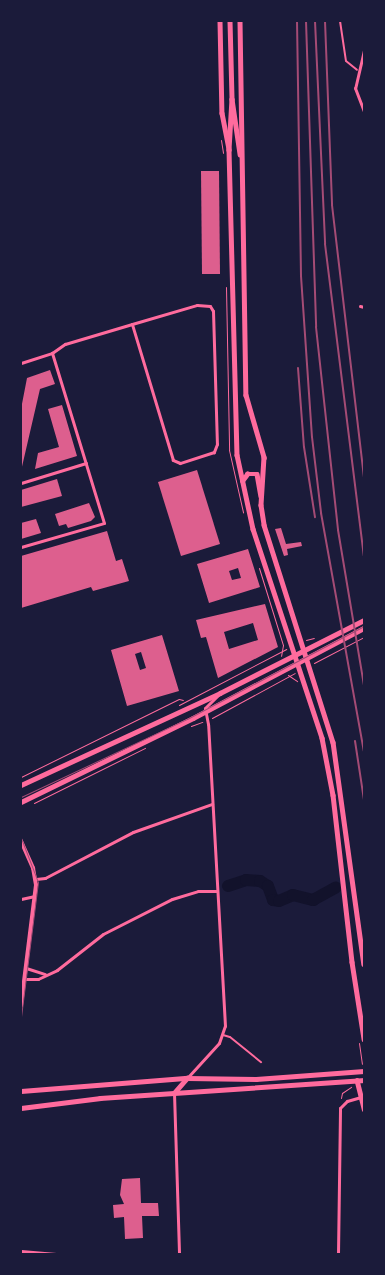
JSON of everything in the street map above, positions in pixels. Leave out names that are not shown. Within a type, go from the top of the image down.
[{"type":"main road","points":[[220,21],[222,113],[230,150]]},
{"type":"main road","points":[[230,21],[233,393],[242,482],[254,529],[319,724],[334,795],[361,1039]]},
{"type":"main road","points":[[240,21],[245,377],[248,407],[264,457],[262,498]]},
{"type":"main road","points":[[232,99],[241,158]]},
{"type":"main road","points":[[242,482],[247,474],[257,474],[260,479],[270,550],[308,650],[308,657],[333,742],[364,964]]},
{"type":"main road","points":[[21,785],[220,694],[364,620]]},
{"type":"main road","points":[[21,802],[205,711],[364,628]]},
{"type":"main road","points":[[21,1091],[187,1078],[281,1078],[363,1068]]},
{"type":"main road","points":[[174,1093],[187,1078]]},
{"type":"main road","points":[[21,1108],[174,1093],[364,1080]]},
{"type":"main road","points":[[356,1082],[364,1109]]},
{"type":"street","points":[[364,50],[357,70],[356,96],[364,112]]},
{"type":"street","points":[[21,363],[52,353],[65,344],[132,324],[197,305],[205,304],[213,311],[216,449],[180,463],[172,458],[132,324]]},
{"type":"street","points":[[21,547],[104,524],[52,353]]},
{"type":"street","points":[[21,483],[86,463]]},
{"type":"street","points":[[187,1078],[224,1036],[225,1013],[204,708],[220,694]]},
{"type":"street","points":[[36,879],[45,878],[133,832],[212,804]]},
{"type":"street","points":[[21,841],[36,879],[21,1006]]},
{"type":"street","points":[[25,979],[35,980],[45,974],[58,970],[127,920],[172,899],[198,891],[217,891]]},
{"type":"street","points":[[21,899],[35,896]]},
{"type":"street","points":[[26,968],[45,974]]},
{"type":"street","points":[[174,1093],[179,1254]]},
{"type":"street","points":[[338,1254],[339,1124],[343,1104],[364,1096]]},
{"type":"street","points":[[21,1252],[59,1254]]},
{"type":"lane","points":[[340,21],[346,61],[357,70]]},
{"type":"lane","points":[[224,1036],[230,1037],[262,1062]]},
{"type":"path","points":[[316,662],[362,637]]},
{"type":"path","points":[[21,777],[179,698],[184,700],[288,648]]},
{"type":"path","points":[[284,670],[289,676],[296,679],[300,687]]},
{"type":"path","points":[[213,717],[296,673]]},
{"type":"path","points":[[184,700],[185,704]]},
{"type":"path","points":[[185,728],[199,723]]},
{"type":"path","points":[[29,805],[150,746]]},
{"type":"path","points":[[361,1039],[363,1068]]},
{"type":"path","points":[[343,1104],[342,1093],[356,1082]]},
{"type":"building","points":[[201,171],[219,171],[220,274],[202,274]]},
{"type":"building","points":[[50,370],[55,384],[40,389],[21,471],[21,409],[27,378]]},
{"type":"building","points":[[62,405],[77,456],[35,469],[38,453],[59,447],[48,409]]},
{"type":"building","points":[[197,470],[220,544],[181,556],[158,482]]},
{"type":"building","points":[[57,479],[62,496],[21,507],[21,490]]},
{"type":"building","points":[[89,503],[95,517],[91,521],[68,528],[66,524],[59,526],[55,514]]},
{"type":"building","points":[[36,519],[41,533],[21,539],[21,523]]},
{"type":"building","points":[[281,528],[286,544],[301,542],[302,546],[287,549],[288,555],[284,556],[275,529]]},
{"type":"building","points":[[107,531],[116,561],[122,559],[129,581],[93,591],[91,587],[21,608],[21,556]]},
{"type":"building","points":[[248,549],[260,587],[209,603],[197,564]],"holes":[[[238,568],[241,578],[232,580],[229,571]]]},
{"type":"building","points":[[265,604],[278,647],[218,678],[206,637],[201,638],[196,620]],"holes":[[[253,623],[258,640],[229,649],[224,632]]]},
{"type":"building","points":[[162,635],[179,691],[127,706],[111,650]],"holes":[[[141,652],[146,668],[140,670],[135,654]]]},
{"type":"building","points":[[140,1178],[141,1203],[158,1203],[159,1216],[142,1216],[143,1238],[125,1239],[124,1217],[114,1218],[113,1205],[124,1204],[120,1195],[122,1179]]},
{"type":"waterway","points":[[228,886],[246,880],[260,881],[268,886],[273,900],[279,901],[293,895],[313,900],[336,887]]},
{"type":"tram line","points":[[21,797],[187,719],[364,626]]},
{"type":"tram line","points":[[21,838],[38,882],[21,1017]]},
{"type":"railway","points":[[297,21],[301,276],[312,437],[321,513],[364,751]]},
{"type":"railway","points":[[306,21],[316,327],[338,530],[364,686]]},
{"type":"railway","points":[[315,21],[325,244],[364,556]]},
{"type":"railway","points":[[325,21],[332,205],[364,477]]},
{"type":"railway","points":[[298,368],[304,447],[315,517]]},
{"type":"railway","points":[[355,741],[364,800]]}]
